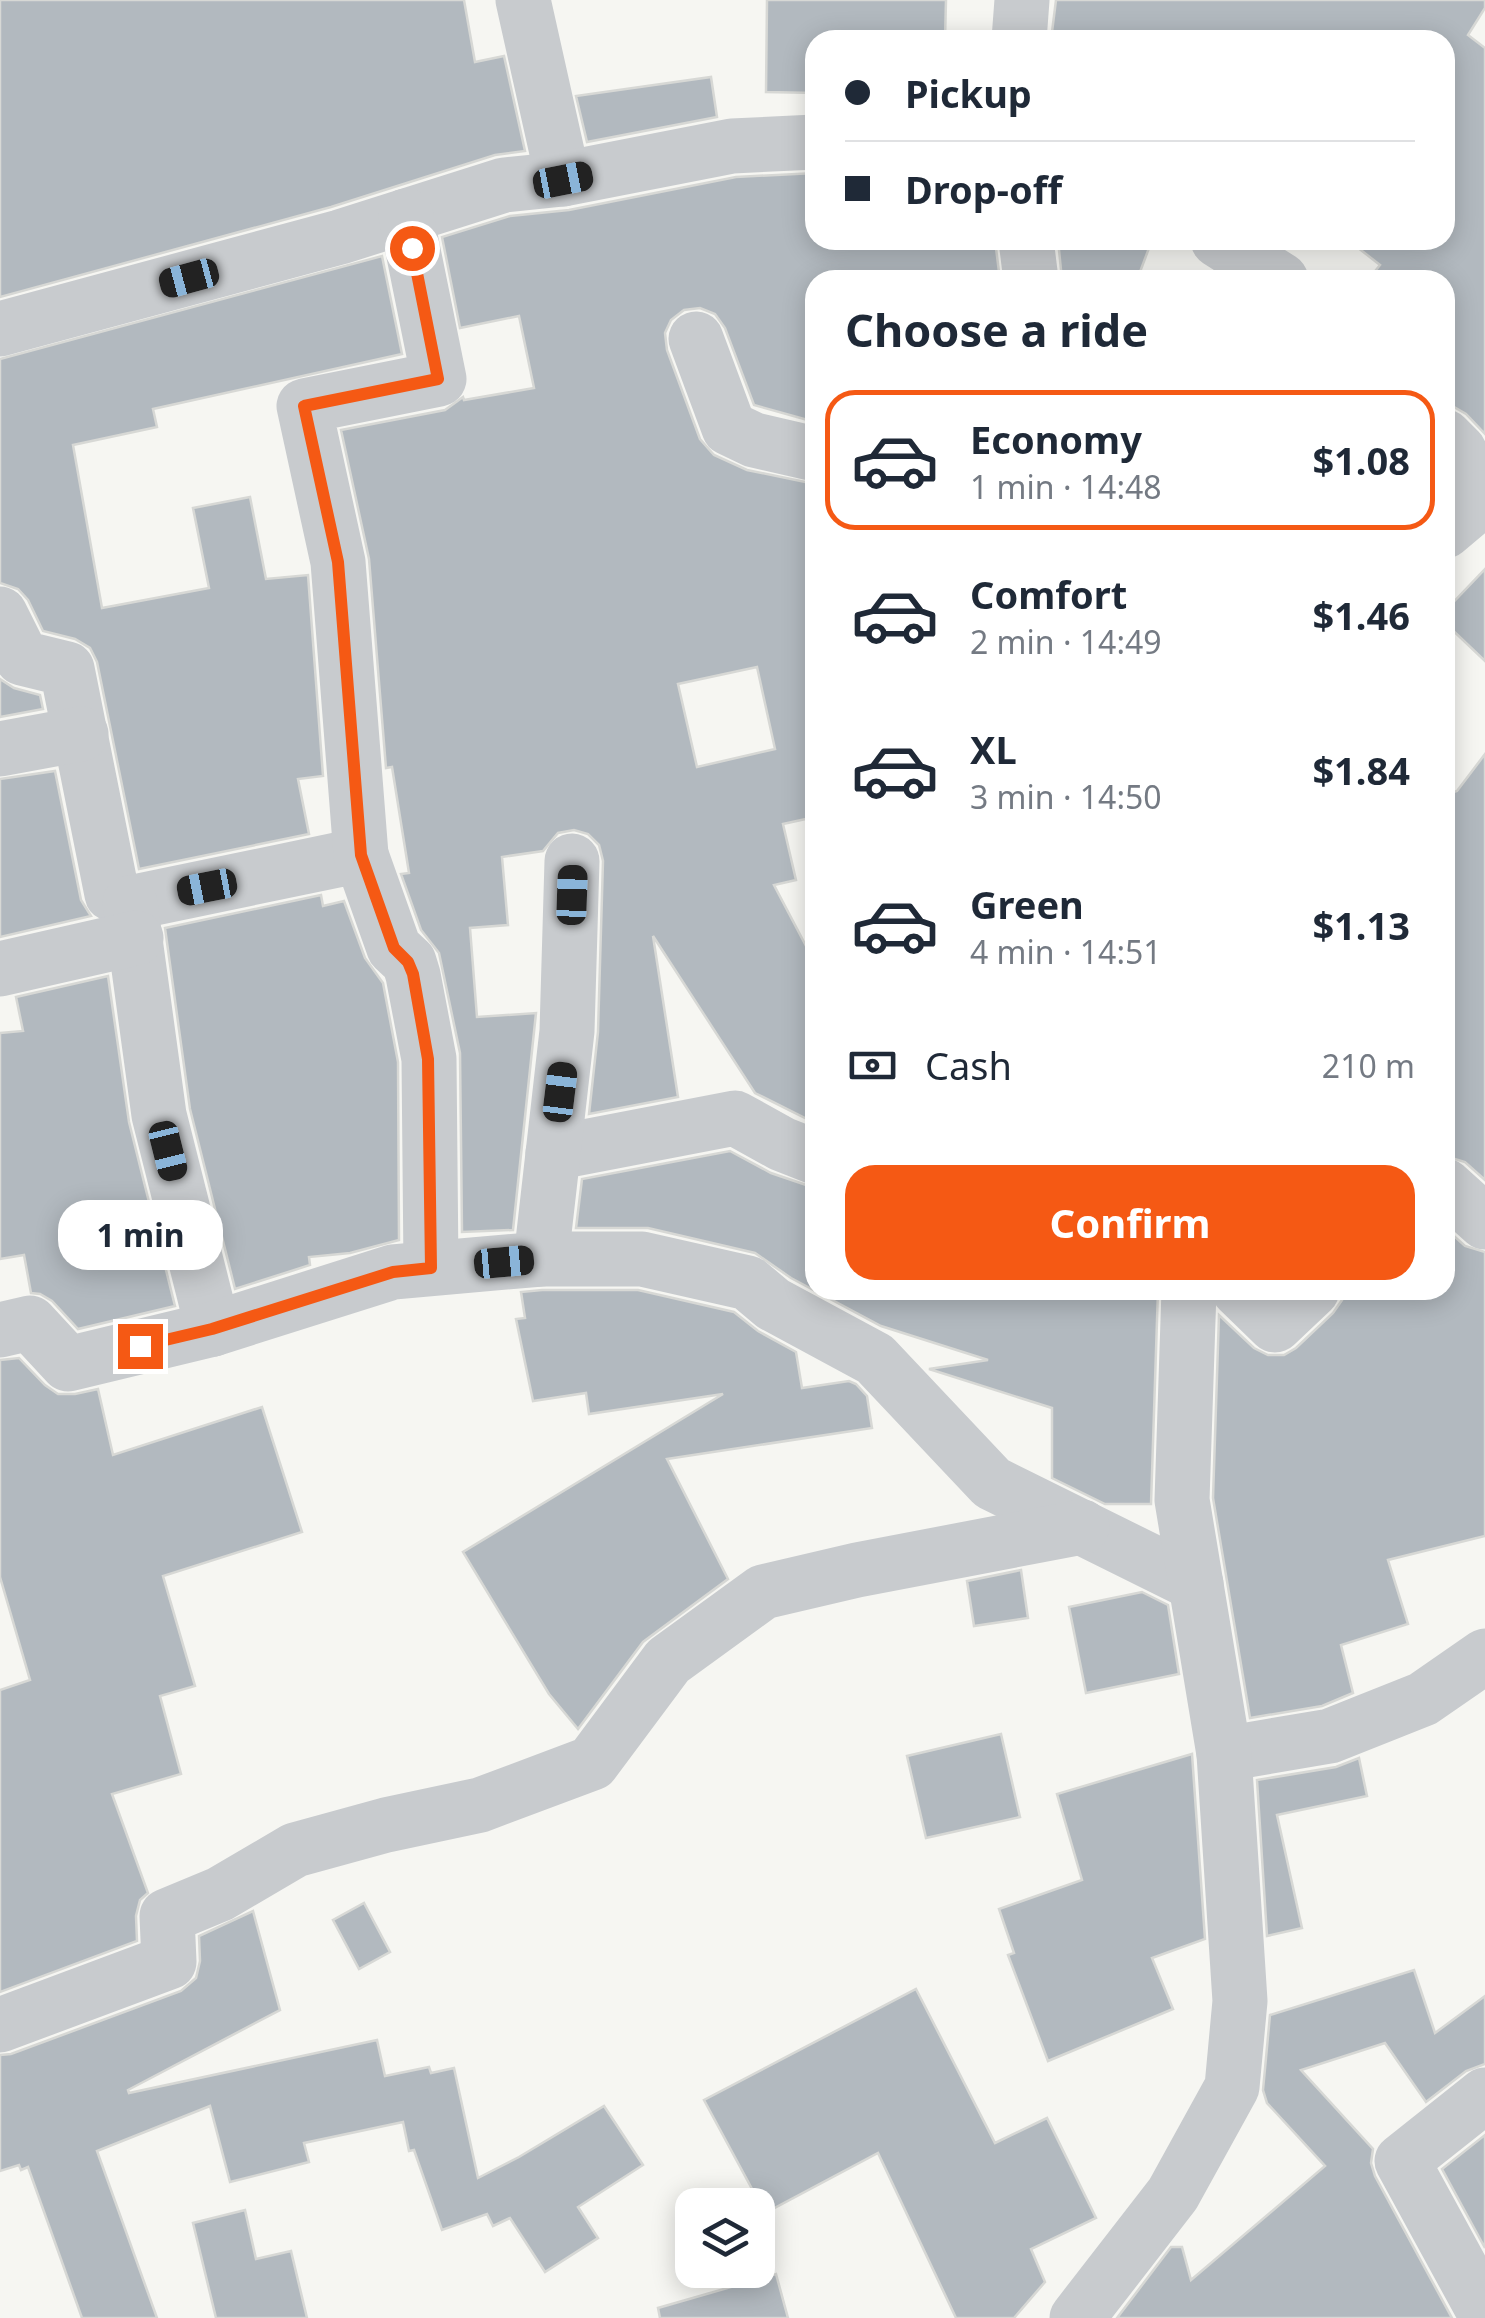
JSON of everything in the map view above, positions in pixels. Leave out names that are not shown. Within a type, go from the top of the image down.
[{"type":"street","points":[[523,0],[563,180]]},
{"type":"street","points":[[1020,30],[1022,0]]},
{"type":"street","points":[[0,328],[406,216],[504,185],[563,180],[732,146],[805,142]]},
{"type":"street","points":[[406,216],[438,379],[304,406],[338,562],[361,855],[394,948],[408,962],[413,974],[428,1059],[431,1268]]},
{"type":"street","points":[[1234,250],[1265,270]]},
{"type":"street","points":[[696,340],[729,428],[754,440],[805,452]]},
{"type":"street","points":[[1455,523],[1484,498],[1463,435]]},
{"type":"street","points":[[0,614],[22,658],[67,669],[112,894],[133,920],[159,1115],[212,1329]]},
{"type":"street","points":[[0,749],[81,734]]},
{"type":"street","points":[[0,969],[133,920],[361,855]]},
{"type":"street","points":[[541,1260],[567,1032],[572,861]]},
{"type":"street","points":[[553,1153],[736,1118],[805,1152]]},
{"type":"street","points":[[1455,1195],[1485,1222]]},
{"type":"street","points":[[0,1330],[30,1323],[68,1364],[212,1329],[393,1272],[541,1260],[642,1259],[748,1283],[773,1304],[876,1359],[992,1483],[1196,1584]]},
{"type":"street","points":[[1077,2318],[1173,2194],[1232,2087],[1240,2001],[1224,1754],[1182,1500],[1189,1300]]},
{"type":"street","points":[[1249,1300],[1274,1325],[1301,1300]]},
{"type":"street","points":[[0,2025],[169,1962],[167,1916],[220,1894],[294,1850],[480,1805],[592,1763],[668,1661],[763,1592],[1082,1527]]},
{"type":"street","points":[[1224,1754],[1330,1736],[1423,1698],[1485,1656]]},
{"type":"street","points":[[1485,2095],[1402,2161],[1485,2313]]},
{"type":"building","points":[[0,0],[464,0],[475,62],[504,56],[525,151],[495,155],[331,207],[0,297]]},
{"type":"building","points":[[767,0],[946,0],[945,30],[805,30],[805,93],[766,92]]},
{"type":"building","points":[[1056,0],[1485,0],[1485,8],[1468,35],[1485,48],[1485,434],[1455,408],[1455,270],[1376,270],[1380,265],[1361,250],[1455,250],[1455,30],[1052,30]]},
{"type":"building","points":[[711,77],[717,117],[587,142],[576,96]]},
{"type":"building","points":[[805,174],[805,250],[996,250],[999,270],[805,270],[805,419],[754,405],[725,328],[715,314],[700,308],[684,310],[671,320],[665,333],[667,350],[700,439],[714,455],[747,470],[805,482],[805,819],[783,824],[796,880],[774,885],[805,944],[805,1118],[755,1093],[653,936],[678,1097],[589,1114],[598,1032],[603,861],[599,845],[588,834],[574,830],[558,833],[543,851],[502,857],[508,925],[470,928],[477,1017],[536,1013],[513,1230],[462,1232],[460,1053],[439,953],[421,930],[401,874],[409,873],[392,767],[386,768],[369,559],[341,430],[445,410],[463,397],[464,400],[534,388],[519,316],[460,328],[442,237],[510,216],[569,210],[736,177]],"holes":[[[757,667],[775,749],[697,767],[678,684]]]},
{"type":"building","points":[[1059,250],[1148,250],[1141,270],[1061,270]]},
{"type":"building","points":[[382,256],[402,354],[153,409],[157,427],[73,445],[102,608],[209,588],[193,508],[250,497],[266,579],[308,575],[323,776],[298,779],[309,834],[139,869],[97,662],[90,648],[75,639],[43,631],[28,600],[18,589],[0,583],[0,359]]},
{"type":"building","points":[[1485,569],[1485,661],[1455,632],[1455,600]]},
{"type":"building","points":[[0,679],[14,688],[40,695],[43,709],[0,717]]},
{"type":"building","points":[[1485,754],[1485,1180],[1465,1162],[1455,1159],[1457,791]]},
{"type":"building","points":[[55,771],[81,900],[91,916],[0,937],[0,779]]},
{"type":"building","points":[[321,895],[323,906],[344,901],[365,958],[383,983],[398,1062],[399,1240],[350,1253],[309,1257],[310,1265],[235,1289],[190,1109],[165,928]]},
{"type":"building","points":[[108,976],[129,1122],[175,1306],[78,1329],[52,1301],[31,1293],[24,1255],[0,1259],[0,1033],[23,1031],[16,997]]},
{"type":"building","points":[[730,1151],[771,1173],[805,1185],[805,1285],[755,1253],[648,1228],[576,1228],[582,1179]]},
{"type":"building","points":[[1455,1237],[1465,1246],[1485,1252],[1485,1536],[1388,1560],[1408,1624],[1341,1645],[1353,1693],[1322,1706],[1250,1718],[1213,1498],[1219,1315],[1254,1348],[1268,1355],[1284,1355],[1333,1313],[1342,1300],[1455,1300]]},
{"type":"building","points":[[638,1290],[734,1312],[796,1352],[802,1388],[849,1381],[856,1384],[867,1396],[872,1428],[667,1459],[728,1579],[643,1642],[578,1729],[549,1694],[463,1552],[723,1394],[589,1414],[586,1393],[533,1401],[516,1319],[525,1318],[521,1292]]},
{"type":"building","points":[[832,1300],[1158,1300],[1151,1504],[1105,1504],[1052,1478],[1052,1408],[929,1369],[988,1360],[881,1326]]},
{"type":"building","points":[[19,1358],[58,1394],[98,1389],[113,1455],[262,1407],[302,1532],[163,1576],[195,1686],[160,1696],[181,1774],[112,1794],[148,1893],[140,1900],[136,1916],[137,1941],[0,1992],[0,1690],[30,1680],[0,1577],[0,1360]]},
{"type":"building","points":[[1021,1570],[1028,1618],[974,1626],[967,1581]]},
{"type":"building","points":[[1142,1592],[1168,1605],[1179,1674],[1086,1693],[1069,1607]]},
{"type":"building","points":[[1001,1734],[1020,1817],[926,1838],[907,1756]]},
{"type":"building","points":[[1192,1754],[1205,1939],[1152,1958],[1173,2009],[1048,2061],[1008,1955],[1014,1953],[999,1909],[1082,1880],[1057,1794]]},
{"type":"building","points":[[1359,1758],[1367,1796],[1277,1815],[1302,1928],[1267,1936],[1257,1780],[1336,1767]]},
{"type":"building","points":[[364,1903],[390,1952],[359,1969],[333,1920]]},
{"type":"building","points":[[253,1911],[280,2010],[128,2090],[129,2093],[377,2040],[385,2076],[429,2067],[431,2073],[454,2068],[478,2178],[604,2106],[643,2165],[578,2207],[598,2238],[545,2272],[510,2218],[493,2226],[487,2214],[442,2230],[414,2150],[409,2151],[403,2122],[304,2143],[309,2162],[230,2182],[210,2106],[97,2151],[157,2318],[82,2318],[28,2167],[21,2170],[19,2165],[0,2171],[0,2055],[181,1991],[196,1978],[199,1936]]},
{"type":"building","points":[[1414,1970],[1435,2033],[1485,1996],[1485,2064],[1466,2071],[1426,2102],[1385,2043],[1301,2070],[1373,2149],[1371,2163],[1375,2176],[1452,2318],[1117,2318],[1171,2247],[1182,2247],[1191,2280],[1325,2166],[1267,2103],[1263,2090],[1270,2015]]},
{"type":"building","points":[[916,1989],[995,2143],[1047,2118],[1096,2218],[1031,2249],[1045,2282],[1014,2318],[956,2318],[878,2153],[775,2208],[775,2188],[752,2188],[704,2100]]},
{"type":"building","points":[[1485,2135],[1485,2248],[1442,2169]]},
{"type":"building","points":[[245,2210],[256,2259],[291,2251],[307,2318],[216,2318],[193,2223]]},
{"type":"building","points":[[775,2274],[788,2318],[660,2318],[658,2308],[727,2288],[775,2288]]},
{"type":"route","points":[[140,1346],[212,1329],[393,1272],[431,1268],[428,1059],[413,974],[408,962],[394,948],[361,855],[338,562],[304,406],[438,379],[412,248]]}]
